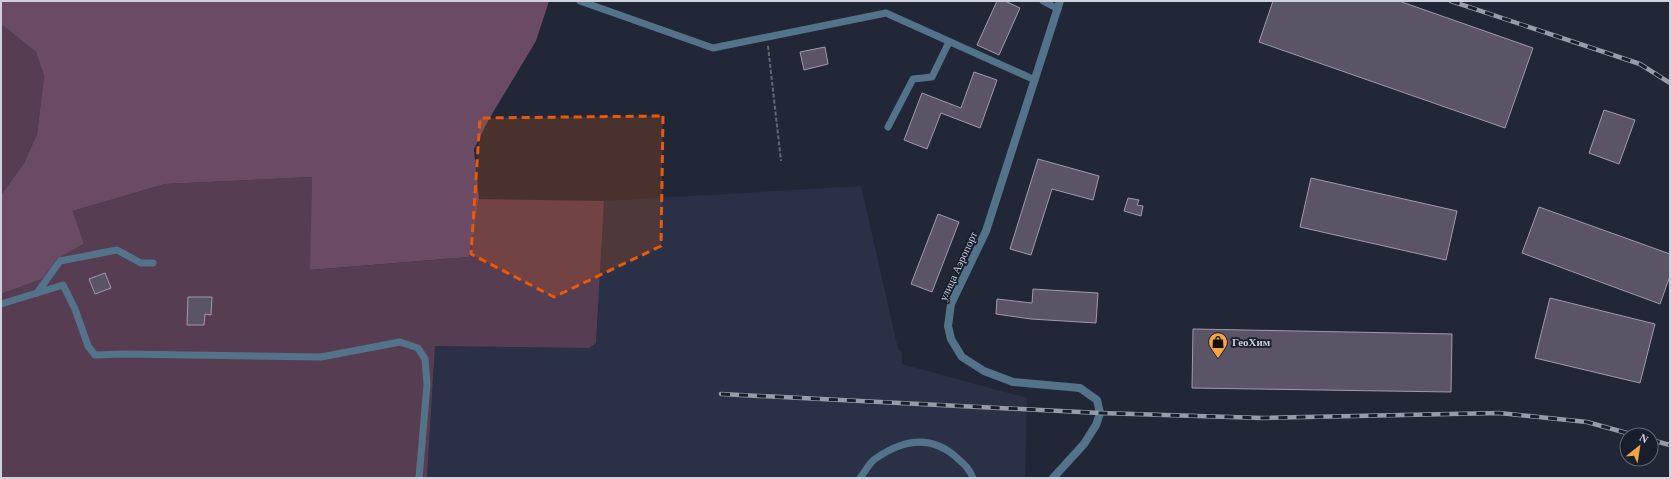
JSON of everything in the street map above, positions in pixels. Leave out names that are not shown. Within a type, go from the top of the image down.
[{"type":"street","name":"улица Аэропорт","points":[[1054,478],[1084,444],[1096,425],[1100,413],[1097,400],[1080,388],[1014,382],[984,371],[962,357],[951,339],[948,326],[951,304],[986,231],[1060,1]]},
{"type":"lane","points":[[580,1],[713,48],[886,13],[1035,80]]},
{"type":"lane","points":[[1043,1],[1058,9]]},
{"type":"lane","points":[[888,127],[913,79],[932,77],[950,42]]},
{"type":"lane","points":[[37,293],[60,261],[118,250],[141,263],[153,262]]},
{"type":"lane","points":[[1,304],[63,285],[75,309],[88,346],[95,355],[123,354],[321,357],[400,342],[418,348],[425,359],[427,385],[419,478]]},
{"type":"lane","points":[[860,478],[874,459],[900,444],[922,441],[948,450],[969,468],[973,478]]},
{"type":"path","points":[[767,37],[781,161]]},
{"type":"highlighted area","points":[[663,116],[661,246],[554,297],[471,254],[480,118]]},
{"type":"shaded area","points":[[1,1],[549,1],[536,41],[489,119],[474,149],[479,199],[469,257],[310,270],[312,177],[165,184],[73,211],[84,244],[57,259],[42,279],[1,294],[1,195],[24,163],[37,134],[44,76],[36,52],[1,24]]},
{"type":"shaded area","points":[[1,24],[36,52],[44,76],[37,134],[24,163],[1,195]]},
{"type":"shaded area","points":[[312,177],[311,270],[469,257],[479,199],[604,201],[596,343],[589,348],[435,346],[427,478],[1,478],[1,294],[42,279],[57,259],[84,244],[73,211],[165,184]]},
{"type":"shaded area","points":[[861,186],[898,349],[902,353],[902,364],[1027,398],[1025,478],[427,478],[435,346],[588,348],[596,343],[604,201]]},
{"type":"building","points":[[997,1],[1005,1],[1020,8],[999,55],[977,45]]},
{"type":"building","points":[[1273,1],[1399,1],[1533,48],[1505,128],[1259,42]]},
{"type":"building","points":[[825,47],[828,64],[804,70],[800,52]]},
{"type":"building","points":[[974,72],[997,80],[980,128],[941,113],[927,149],[904,140],[922,93],[961,108]]},
{"type":"building","points":[[1604,110],[1635,120],[1619,164],[1589,153]]},
{"type":"building","points":[[1038,159],[1099,176],[1093,200],[1052,189],[1031,255],[1010,249]]},
{"type":"building","points":[[1311,178],[1457,211],[1446,260],[1300,227]]},
{"type":"building","points":[[1128,198],[1139,200],[1137,205],[1143,206],[1141,216],[1124,211]]},
{"type":"building","points":[[1539,207],[1670,254],[1670,276],[1660,304],[1522,253]]},
{"type":"building","points":[[938,214],[959,222],[932,292],[911,284]]},
{"type":"building","points":[[105,273],[111,288],[95,294],[89,279]]},
{"type":"building","points":[[1033,289],[1098,293],[1096,323],[1031,319],[996,314],[997,299],[1032,303]]},
{"type":"building","points":[[188,297],[212,297],[211,315],[205,314],[204,325],[187,325]]},
{"type":"building","points":[[1550,298],[1655,324],[1640,383],[1535,358]]},
{"type":"building","points":[[1193,329],[1452,334],[1451,392],[1192,388]]},
{"type":"railway","points":[[1451,1],[1640,64],[1670,83]]},
{"type":"railway","points":[[721,394],[1100,413],[1263,418],[1499,413],[1587,422],[1619,431]]},
{"type":"railway","points":[[1659,442],[1670,445]]},
{"type":"place","name":"ГеоХим","points":[[1218,359]]}]
